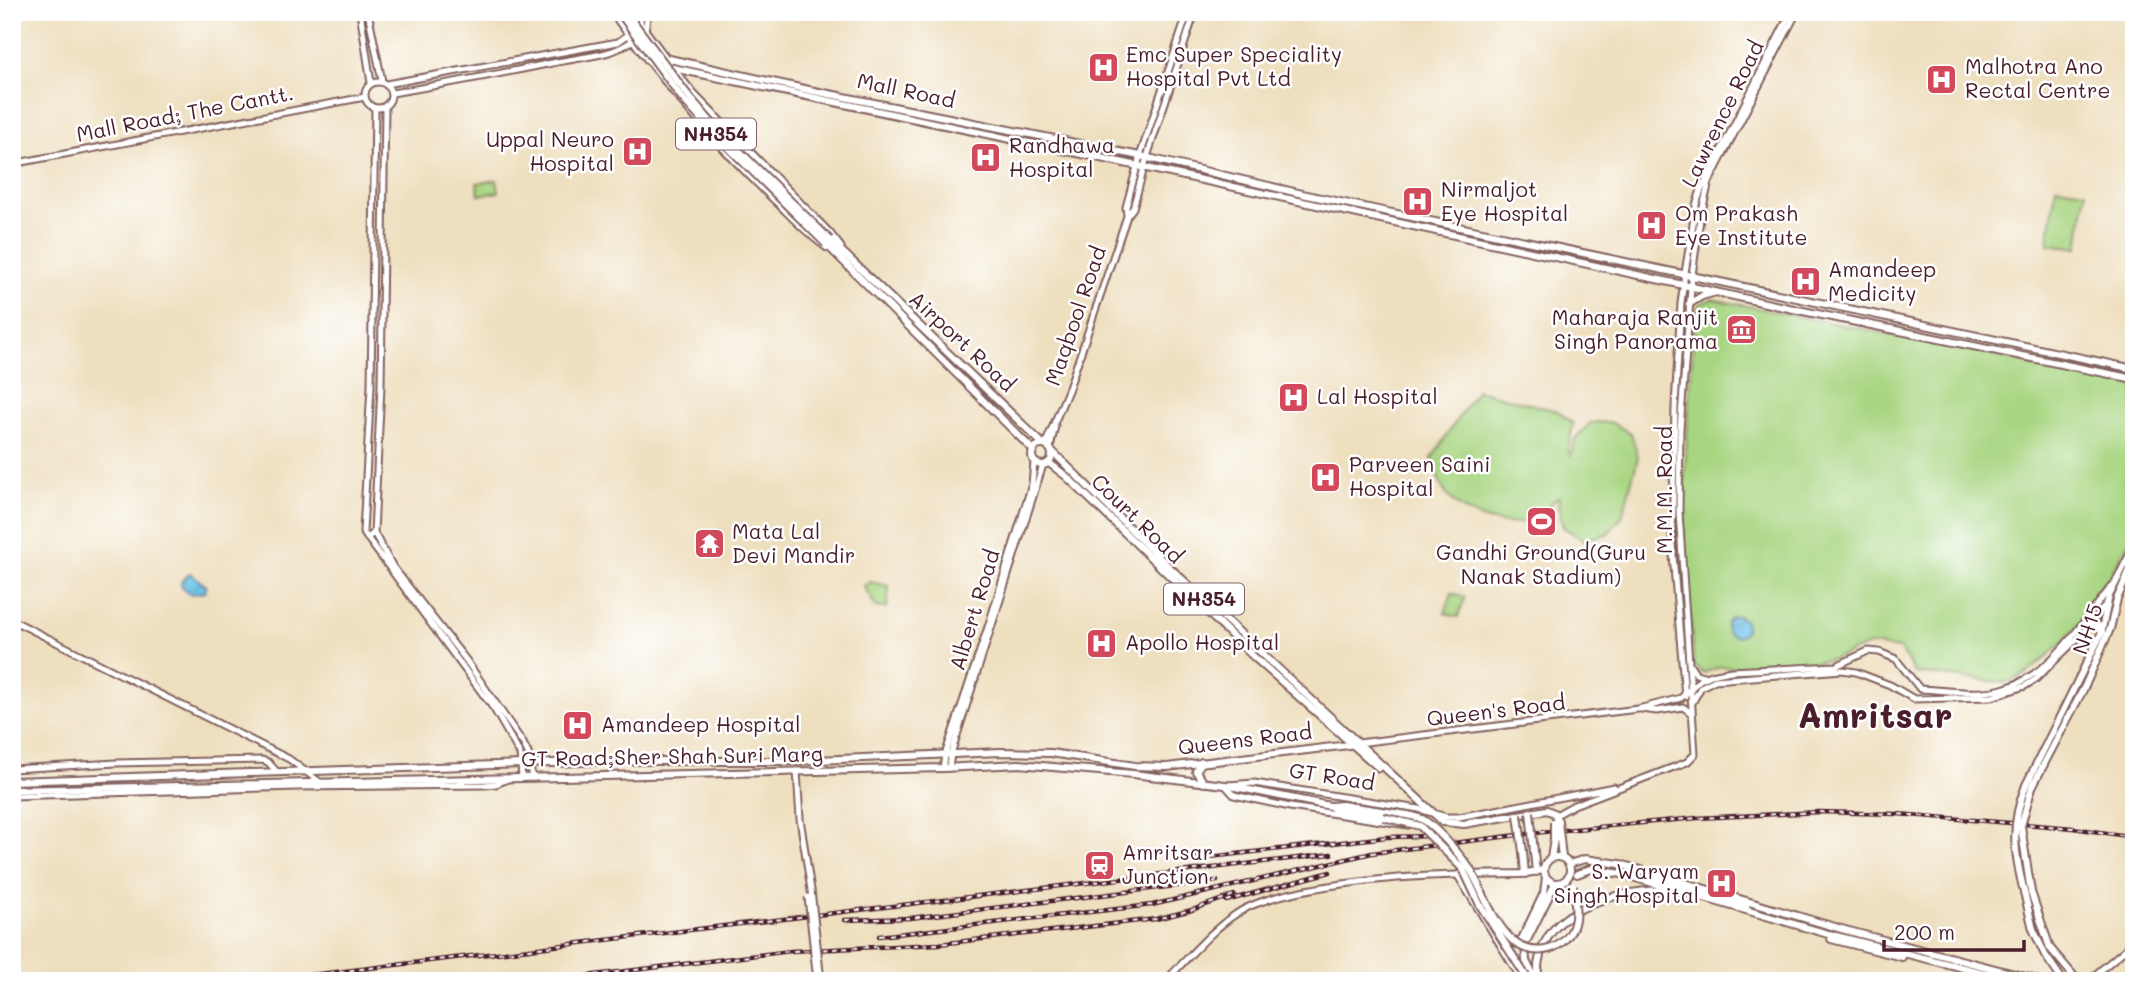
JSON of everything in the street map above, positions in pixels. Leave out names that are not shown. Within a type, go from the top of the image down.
[{"type":"main road","points":[[360,12],[371,83]]},
{"type":"main road","points":[[368,12],[384,83],[392,93]]},
{"type":"main road","points":[[612,12],[699,124],[815,239],[838,256]]},
{"type":"main road","name":"NH354","points":[[619,12],[690,106],[856,267]]},
{"type":"main road","name":"NH354","points":[[626,12],[715,127],[828,242],[838,256],[1033,450]]},
{"type":"main road","points":[[631,12],[695,95],[830,233],[856,267]]},
{"type":"main road","points":[[392,93],[488,77],[622,48],[640,24],[641,12]]},
{"type":"main road","points":[[646,31],[648,12]]},
{"type":"main road","points":[[1144,157],[1188,12]]},
{"type":"main road","points":[[1144,157],[1195,12]]},
{"type":"main road","name":"Lawrence Road","points":[[1689,274],[1701,190],[1791,12]]},
{"type":"main road","name":"Lawrence Road","points":[[1689,274],[1709,182],[1797,12]]},
{"type":"main road","points":[[392,93],[385,106],[375,108],[366,102],[367,87],[371,83],[384,83],[609,44],[646,31]]},
{"type":"main road","name":"Mall Road","points":[[666,58],[1144,157],[1307,195],[2134,369]]},
{"type":"main road","name":"Mall Road","points":[[648,60],[673,68],[2134,379]]},
{"type":"main road","name":"Mall Road; The Cantt.","points":[[12,164],[365,97]]},
{"type":"main road","points":[[385,106],[381,386],[374,533],[393,567],[466,660],[523,743],[527,764],[522,778]]},
{"type":"main road","points":[[375,108],[371,386],[363,532],[494,709],[517,745],[532,778]]},
{"type":"main road","name":"Maqbool Road","points":[[1127,216],[1126,207],[1136,166],[1144,157]]},
{"type":"main road","name":"Maqbool Road","points":[[1048,447],[1127,216],[1133,208],[1144,168],[1144,157]]},
{"type":"main road","name":"Airport Road","points":[[856,267],[1048,447]]},
{"type":"main road","name":"M.M.M. Road","points":[[1685,696],[1672,542],[1675,406],[1689,274]]},
{"type":"main road","name":"M.M.M. Road","points":[[1631,783],[1693,758],[1697,748],[1691,706],[1679,512],[1680,429],[1689,304],[1687,285]]},
{"type":"main road","points":[[1689,304],[1702,296],[1718,292]]},
{"type":"main road","points":[[1034,462],[1033,450],[1048,447],[1046,464]]},
{"type":"main road","name":"Court Road","points":[[1048,447],[1355,744]]},
{"type":"main road","name":"NH354","points":[[1034,462],[1046,464]]},
{"type":"main road","name":"Albert Road","points":[[946,768],[1032,484],[1034,462]]},
{"type":"main road","name":"Court Road","points":[[1046,464],[1086,495],[1254,657],[1355,744]]},
{"type":"main road","name":"Albert Road","points":[[948,755],[1046,464]]},
{"type":"main road","points":[[363,519],[374,520]]},
{"type":"main road","points":[[367,538],[374,533]]},
{"type":"main road","name":"NH15","points":[[2028,892],[2017,863],[2014,826],[2017,807],[2102,632],[2107,603],[2134,545]]},
{"type":"main road","name":"NH15","points":[[2028,892],[2021,826],[2025,808],[2032,787],[2074,710],[2110,629],[2117,599],[2134,561]]},
{"type":"main road","points":[[1685,696],[1700,680],[1731,671],[1836,666],[1861,652],[1874,650],[1896,659],[1920,689],[1969,692],[2002,689],[2035,674],[2084,624],[2116,582]]},
{"type":"main road","points":[[1691,706],[1697,692],[1715,680],[1842,670],[1856,672],[1890,685],[1913,699],[1992,697],[2025,686],[2036,679],[2092,624],[2107,603]]},
{"type":"main road","points":[[12,620],[289,759],[321,783]]},
{"type":"main road","points":[[2092,624],[2098,626],[2102,632]]},
{"type":"main road","points":[[1689,663],[1696,674],[1707,677]]},
{"type":"main road","name":"Queen's Road","points":[[1355,744],[1638,709],[1685,696]]},
{"type":"main road","name":"Queen's Road","points":[[1638,709],[1683,707],[1689,709],[1692,716]]},
{"type":"main road","name":"NH354","points":[[1355,744],[1443,822]]},
{"type":"main road","name":"Queens Road","points":[[1135,766],[1167,767],[1355,744]]},
{"type":"main road","name":"GT Road;Sher Shah Suri Marg","points":[[12,780],[651,760],[794,761],[1000,752],[1051,753],[1135,766]]},
{"type":"main road","points":[[12,769],[116,763],[262,760],[268,762],[278,773]]},
{"type":"main road","points":[[1203,761],[1196,771],[1204,783]]},
{"type":"main road","name":"GT Road;Sher Shah Suri Marg","points":[[12,790],[946,768],[1019,764],[1166,777],[1225,785],[1330,806]]},
{"type":"main road","points":[[1166,777],[1167,767]]},
{"type":"main road","points":[[797,771],[819,981]]},
{"type":"main road","points":[[12,796],[284,787],[485,785],[508,779]]},
{"type":"main road","name":"GT Road","points":[[1225,785],[1254,783],[1419,809],[1446,817],[1459,817],[1631,783]]},
{"type":"main road","points":[[1556,819],[1566,808],[1631,783]]},
{"type":"main road","points":[[1225,785],[1234,794],[1349,817],[1406,825],[1443,822],[1464,824],[1547,810],[1556,819],[1562,858],[1569,864],[1571,871],[1567,879],[1555,884],[1525,944],[1526,961],[1537,981]]},
{"type":"main road","points":[[1330,806],[1342,805],[1422,819],[1468,866],[1504,931],[1513,942],[1525,949],[1549,950],[1568,936],[1575,917],[1573,885],[1577,874],[1586,869],[1594,869],[1622,874],[1828,934],[2015,981]]},
{"type":"main road","points":[[1330,806],[1336,810],[1420,826],[1463,869],[1480,905],[1529,981]]},
{"type":"main road","points":[[1501,946],[1521,941],[1545,889],[1534,852],[1530,813]]},
{"type":"main road","points":[[1518,815],[1525,874]]},
{"type":"main road","points":[[1542,873],[1551,858],[1557,839]]},
{"type":"main road","points":[[1551,858],[1562,858]]},
{"type":"main road","points":[[1569,864],[1580,860],[1600,860],[1634,868],[1845,930],[2041,981]]},
{"type":"main road","points":[[1580,860],[1602,863],[1829,929],[2030,981]]},
{"type":"main road","points":[[1166,981],[1228,919],[1252,905],[1290,894],[1404,878],[1458,875],[1542,873],[1555,884]]},
{"type":"main road","points":[[1577,874],[1608,875],[1844,942],[1999,981]]},
{"type":"main road","points":[[1458,875],[1523,981]]},
{"type":"main road","points":[[1537,981],[1546,939],[1554,926],[1569,915],[1638,891],[1664,890]]},
{"type":"main road","points":[[2028,892],[2032,929],[2045,955],[2063,981]]},
{"type":"main road","points":[[2028,892],[2050,948],[2078,981]]},
{"type":"main road","points":[[2088,981],[2134,942]]},
{"type":"green space","points":[[497,180],[499,192],[479,195],[477,183]]},
{"type":"green space","points":[[2056,187],[2086,191],[2078,248],[2048,244]]},
{"type":"green space","points":[[1712,299],[2134,383],[2134,534],[2090,608],[2067,639],[2028,673],[2008,683],[1915,673],[1900,649],[1869,645],[1834,659],[1770,667],[1720,667],[1703,673],[1694,665],[1682,512],[1695,313],[1699,304]]},
{"type":"green space","points":[[1477,390],[1557,411],[1573,423],[1568,451],[1571,455],[1575,439],[1590,423],[1610,422],[1631,433],[1638,457],[1622,517],[1607,534],[1584,540],[1563,527],[1558,506],[1559,497],[1540,516],[1515,523],[1487,520],[1462,508],[1451,499],[1441,485],[1432,458]]},
{"type":"green space","points":[[870,582],[889,586],[887,608],[876,607],[864,586]]},
{"type":"green space","points":[[1452,593],[1465,597],[1458,617],[1445,613]]},
{"type":"water","points":[[190,573],[206,586],[205,592],[189,594],[182,587],[181,582]]},
{"type":"water","points":[[1736,616],[1743,619],[1746,626],[1743,633],[1736,636],[1729,633],[1726,626],[1729,619]]},
{"type":"railway","points":[[879,936],[1152,905],[1372,853],[1543,832],[1697,818],[1819,812],[1897,814],[2073,828],[2134,837]]},
{"type":"railway","points":[[1192,859],[1387,837],[1436,836]]},
{"type":"railway","points":[[260,981],[1331,854]]},
{"type":"railway","points":[[1226,901],[1330,872]]},
{"type":"railway","points":[[845,920],[910,918],[1217,881]]},
{"type":"railway","points":[[545,981],[791,951],[939,944],[1156,919],[1234,895]]},
{"type":"place","name":"Emc Super Speciality Hospital Pvt Ltd","points":[[1103,67]]},
{"type":"place","name":"Malhotra Ano Rectal Centre","points":[[1942,79]]},
{"type":"place","name":"Uppal Neuro Hospital","points":[[637,152]]},
{"type":"place","name":"Randhawa Hospital","points":[[986,158]]},
{"type":"place","name":"Nirmaljot Eye Hospital","points":[[1418,202]]},
{"type":"place","name":"Om Prakash Eye Institute","points":[[1652,226]]},
{"type":"place","name":"Amandeep Medicity","points":[[1805,282]]},
{"type":"place","name":"Maharaja Ranjit Singh Panorama","points":[[1741,330]]},
{"type":"place","name":"Lal Hospital","points":[[1294,397]]},
{"type":"place","name":"Parveen Saini Hospital","points":[[1326,477]]},
{"type":"place","name":"Gandhi Ground(Guru Nanak Stadium)","points":[[1541,521]]},
{"type":"place","name":"Mata Lal Devi Mandir","points":[[709,544]]},
{"type":"place","name":"Apollo Hospital","points":[[1102,643]]},
{"type":"place","name":"Amandeep Hospital","points":[[578,725]]},
{"type":"place","name":"Amritsar Junction","points":[[1099,865]]},
{"type":"place","name":"S. Waryam Singh Hospital","points":[[1722,884]]},
{"type":"district","name":"Amritsar","points":[[1875,716]]}]
